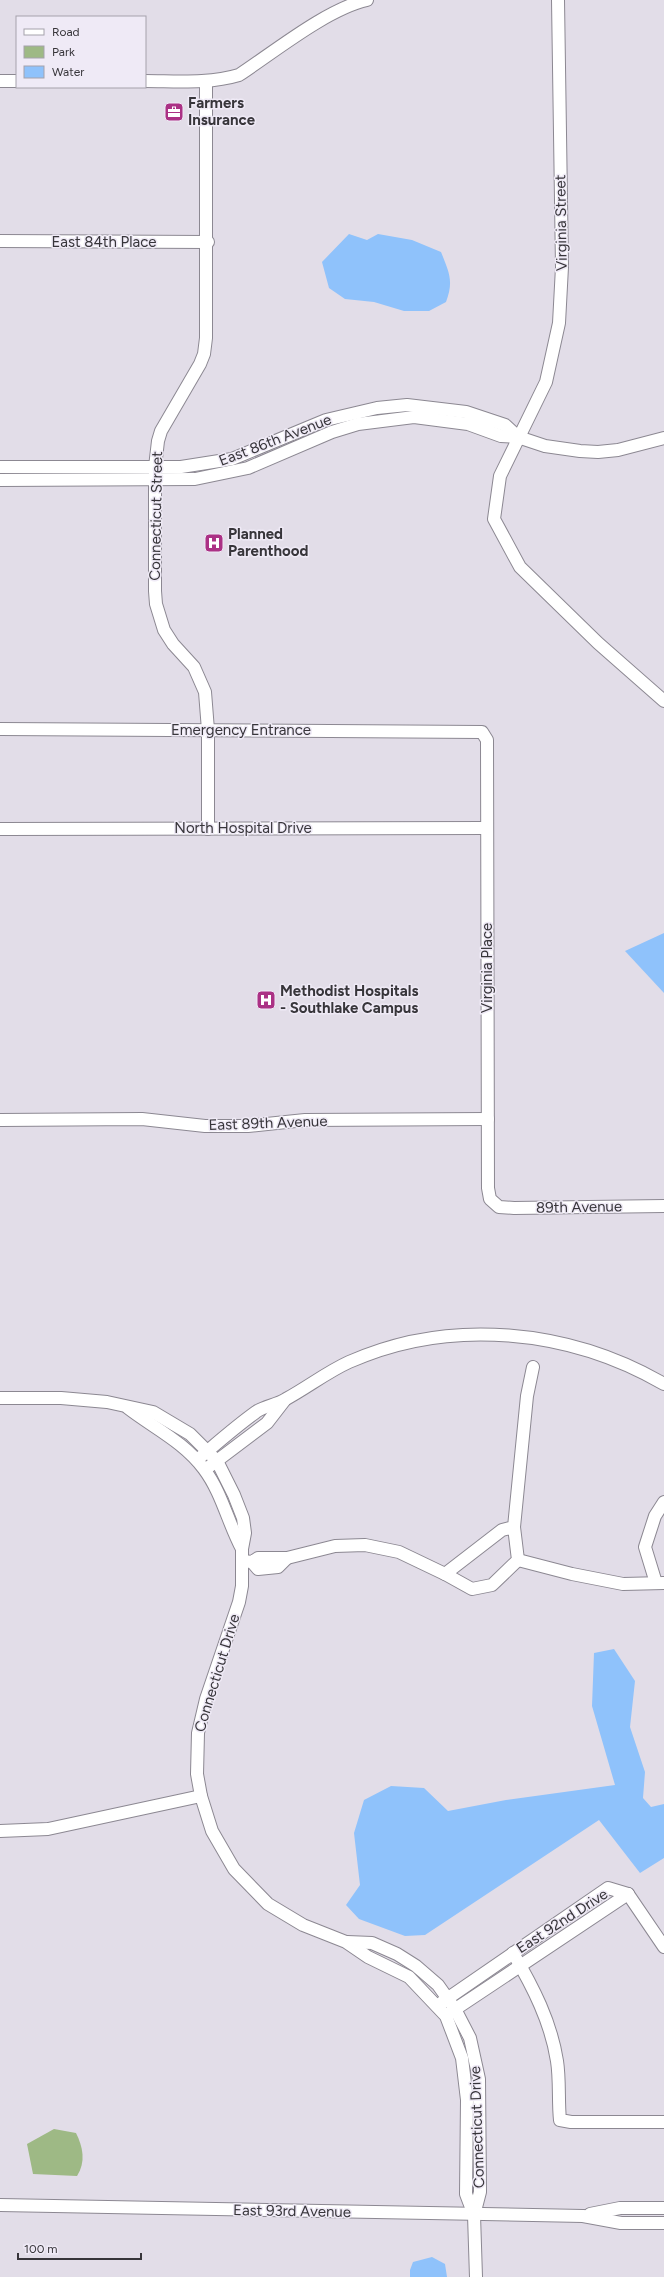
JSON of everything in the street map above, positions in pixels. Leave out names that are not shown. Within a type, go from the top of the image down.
[{"type":"street","points":[[146,81],[206,81],[226,79],[239,75],[324,19],[353,3],[367,0]]},
{"type":"street","name":"Virginia Street","points":[[558,0],[562,267],[559,323],[546,382],[500,476],[494,519],[520,567],[607,652],[664,701]]},
{"type":"street","points":[[0,81],[16,81]]},
{"type":"street","name":"Connecticut Street","points":[[206,81],[208,242],[206,338],[204,354],[162,430],[158,441],[155,481],[156,604],[164,630],[173,644],[194,667],[200,679],[206,699],[208,730],[208,829]]},
{"type":"street","name":"East 84th Place","points":[[0,241],[208,242]]},
{"type":"street","name":"East 86th Avenue","points":[[0,467],[188,467],[232,459],[326,420],[377,408],[407,405],[466,412],[505,426],[518,437]]},
{"type":"street","name":"East 86th Avenue","points":[[0,480],[155,481],[219,476],[248,468],[332,432],[358,424],[387,419],[414,417],[468,424],[502,436],[518,437],[545,446],[598,452],[618,450],[664,438]]},
{"type":"street","name":"Emergency Entrance","points":[[0,730],[482,732]]},
{"type":"street","name":"Virginia Place","points":[[482,732],[487,740],[488,1188],[490,1199],[494,1205]]},
{"type":"street","name":"North Hospital Drive","points":[[0,829],[486,828]]},
{"type":"street","name":"East 89th Avenue","points":[[0,1120],[142,1120],[206,1126],[248,1126],[305,1120],[488,1119]]},
{"type":"street","name":"89th Avenue","points":[[494,1205],[499,1207],[514,1208],[664,1206]]},
{"type":"street","points":[[197,1460],[257,1411],[285,1400],[327,1374],[350,1362],[418,1341],[462,1334],[506,1334],[549,1340],[588,1350],[640,1370],[664,1384]]},
{"type":"street","points":[[518,1560],[514,1527],[527,1396],[533,1367]]},
{"type":"street","name":"Connecticut Drive","points":[[0,1398],[88,1399],[142,1409],[162,1416],[190,1434],[217,1461],[234,1495],[243,1518],[245,1533],[242,1549]]},
{"type":"street","points":[[205,1470],[267,1423],[285,1400]]},
{"type":"street","name":"Connecticut Drive","points":[[128,1407],[175,1440],[197,1460],[205,1470],[221,1499],[233,1532],[247,1561],[239,1602],[200,1719],[197,1756],[201,1796],[212,1831],[222,1851],[250,1887],[268,1904],[303,1925],[346,1942],[368,1956],[409,1977],[437,2005],[450,2012]]},
{"type":"street","points":[[518,1560],[572,1574],[623,1584],[660,1583],[645,1547],[656,1516],[664,1502]]},
{"type":"street","points":[[445,1574],[502,1530],[514,1527]]},
{"type":"street","points":[[247,1561],[258,1558],[286,1558],[335,1546],[365,1545],[398,1552],[445,1574],[472,1589],[492,1585],[518,1560]]},
{"type":"street","points":[[0,1831],[48,1829],[201,1796]]},
{"type":"street","name":"East 92nd Drive","points":[[437,2005],[448,1999],[608,1888],[628,1894]]},
{"type":"street","points":[[628,1894],[664,1947]]},
{"type":"street","name":"East 92nd Drive","points":[[450,2012],[628,1894]]},
{"type":"street","name":"Connecticut Drive","points":[[346,1942],[372,1943],[397,1954],[416,1966],[438,1985],[448,1999],[462,2058],[467,2100],[466,2194],[474,2215],[476,2277]]},
{"type":"street","points":[[513,1953],[531,1983],[551,2036],[557,2062],[560,2120],[570,2122],[664,2122]]},
{"type":"street","name":"East 93rd Avenue","points":[[0,2205],[583,2216],[621,2223],[664,2223]]},
{"type":"street","name":"East 93rd Avenue","points":[[583,2216],[620,2208],[664,2208]]},
{"type":"green space","points":[[54,2129],[76,2133],[82,2149],[82,2165],[77,2176],[33,2174],[27,2144]]},
{"type":"water","points":[[349,234],[367,240],[378,234],[412,240],[441,252],[450,277],[450,288],[446,302],[429,311],[404,311],[374,302],[345,299],[329,288],[322,262]]},
{"type":"water","points":[[664,933],[664,993],[625,951]]},
{"type":"water","points":[[614,1649],[635,1681],[630,1727],[645,1772],[643,1798],[651,1807],[664,1804],[664,1858],[640,1873],[599,1820],[425,1935],[405,1936],[359,1919],[346,1905],[360,1885],[354,1833],[364,1800],[391,1786],[424,1788],[448,1811],[506,1800],[615,1785],[592,1706],[594,1653]]},
{"type":"water","points":[[432,2257],[445,2264],[447,2277],[410,2277],[410,2270],[413,2262]]},
{"type":"place","name":"Farmers Insurance","points":[[174,112]]},
{"type":"place","name":"Planned Parenthood","points":[[214,543]]},
{"type":"place","name":"Methodist Hospitals - Southlake Campus","points":[[266,1000]]}]
